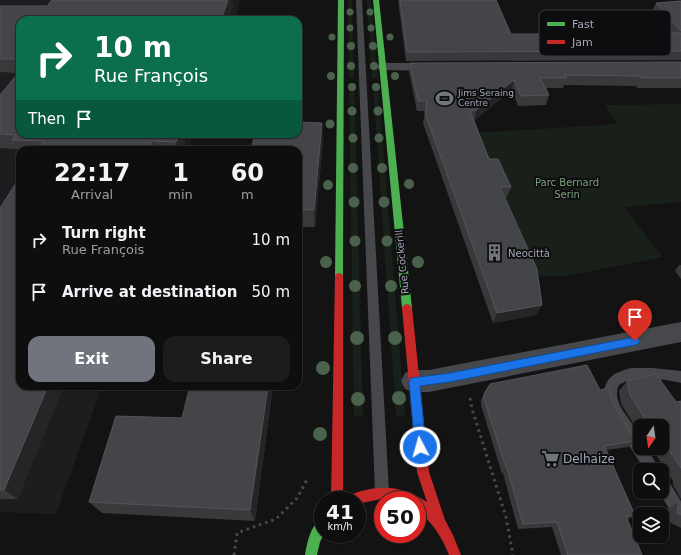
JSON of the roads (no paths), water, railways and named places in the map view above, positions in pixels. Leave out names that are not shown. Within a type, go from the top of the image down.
[{"type":"main road","points":[[337,491],[341,0]]},
{"type":"main road","name":"Rue Cockerill","points":[[376,0],[384,67],[423,472],[440,522]]},
{"type":"main road","points":[[426,509],[440,522],[452,543],[456,555]]},
{"type":"main road","points":[[311,555],[314,540]]},
{"type":"street","points":[[384,67],[455,67]]},
{"type":"street","points":[[414,382],[429,381],[681,332]]},
{"type":"lane","points":[[359,0],[382,491]]},
{"type":"lane","points":[[649,463],[614,407],[610,389],[613,383],[619,378],[628,375],[652,374],[681,378]]},
{"type":"lane","points":[[669,495],[681,515]]},
{"type":"place","name":"Jims Seraing Centre","points":[[445,98]]},
{"type":"place","name":"Neocittà","points":[[495,253]]},
{"type":"place","name":"Delhaize","points":[[550,459]]},
{"type":"park label","name":"Parc Bernard Serin","points":[[567,188]]}]
